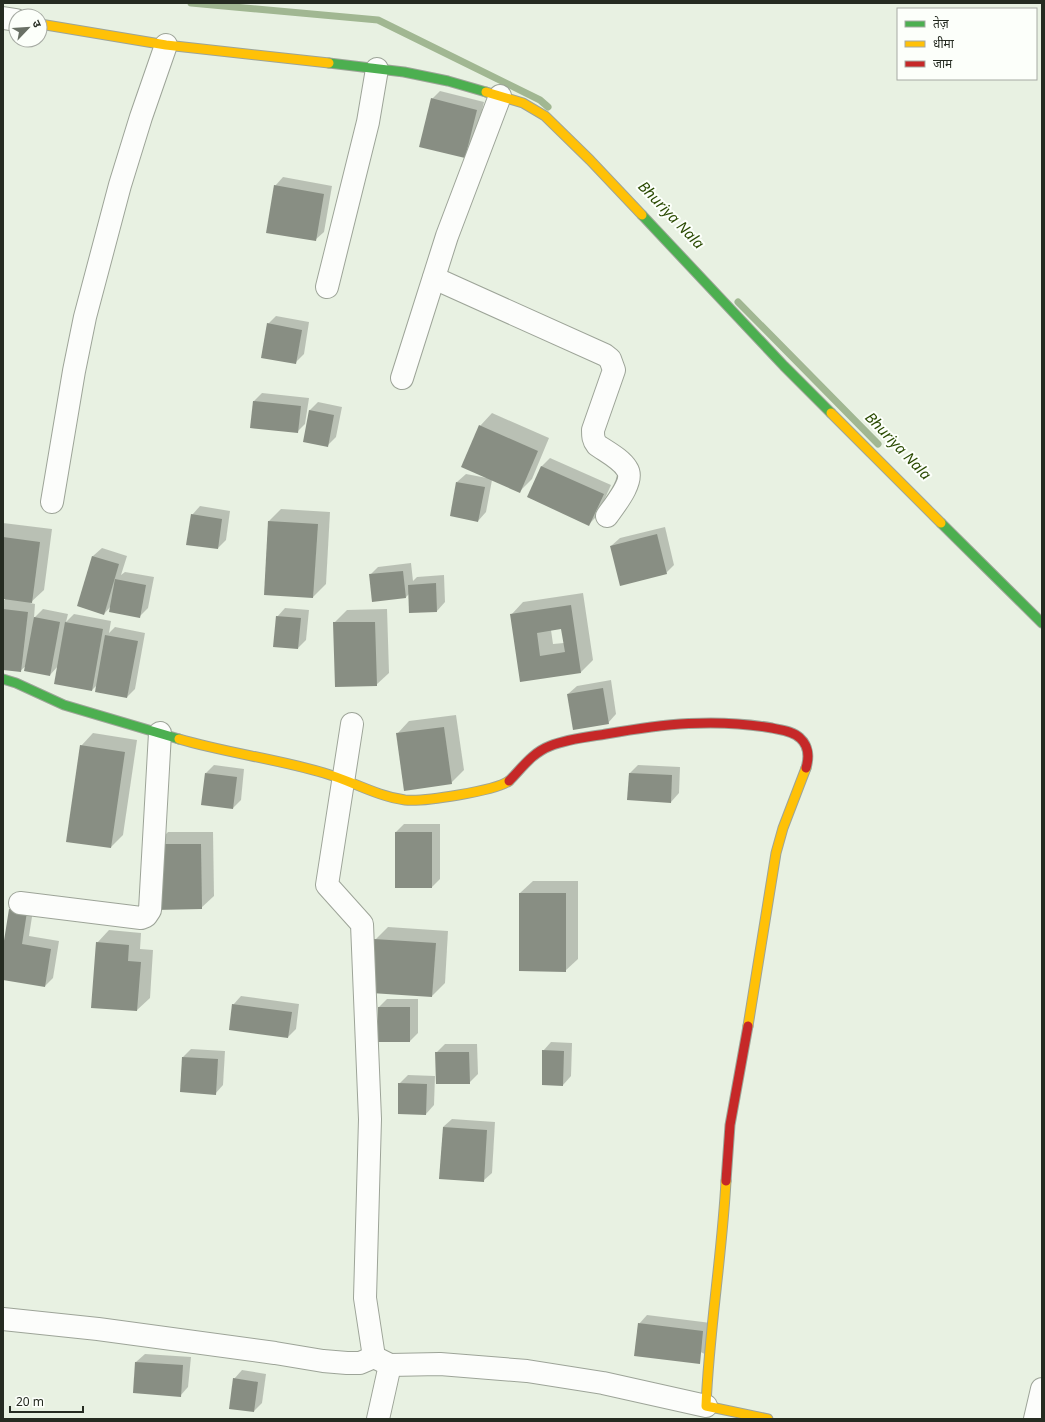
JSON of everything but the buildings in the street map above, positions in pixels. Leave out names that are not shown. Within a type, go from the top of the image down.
[{"type":"street","points":[[48,25],[166,45],[404,72],[448,81],[524,103],[545,116],[590,160],[784,366],[1042,623]]},
{"type":"street","points":[[52,502],[74,371],[85,317],[120,185],[141,117],[166,45]]},
{"type":"street","points":[[327,287],[368,122],[377,69]]},
{"type":"street","points":[[402,378],[448,236],[500,96]]},
{"type":"street","points":[[434,278],[605,355],[610,359],[614,370],[593,430],[593,436],[597,445],[627,468],[630,478],[628,484],[607,516]]},
{"type":"street","points":[[3,679],[16,683],[64,705],[94,714],[202,746],[325,773],[388,797],[407,800],[428,799],[475,792],[503,785],[509,781],[533,755],[549,746],[568,740],[653,726],[710,722],[753,725],[793,733],[801,738],[808,750],[808,762],[783,828],[775,860],[747,1035],[730,1126],[724,1221],[708,1361],[706,1406]]},
{"type":"street","points":[[352,724],[327,885],[362,924],[370,1118],[365,1298],[382,1361],[378,1419]]},
{"type":"street","points":[[20,903],[141,918],[148,913],[150,910],[160,733]]},
{"type":"street","points":[[3,1319],[105,1330],[323,1361],[347,1363],[382,1361],[527,1371],[603,1383],[768,1419]]},
{"type":"street","points":[[1035,1419],[1042,1389]]},
{"type":"waterway","name":"Bhuriya Nala","points":[[191,3],[378,20],[540,100],[548,107]]},
{"type":"waterway","name":"Bhuriya Nala","points":[[738,302],[878,444]]},
{"type":"traffic: fast","points":[[329,63],[404,72],[448,81],[486,92]]},
{"type":"traffic: fast","points":[[642,215],[784,366],[831,413]]},
{"type":"traffic: fast","points":[[941,523],[1042,623]]},
{"type":"traffic: fast","points":[[3,679],[16,683],[64,705],[179,739]]},
{"type":"traffic: slow","points":[[48,25],[166,45],[329,63]]},
{"type":"traffic: slow","points":[[486,92],[523,103],[545,116],[590,160],[642,215]]},
{"type":"traffic: slow","points":[[831,413],[941,523]]},
{"type":"traffic: slow","points":[[179,739],[306,768],[334,776],[374,792],[405,800],[427,799],[475,792],[501,785],[509,781]]},
{"type":"traffic: slow","points":[[748,1026],[776,853],[783,828],[806,768]]},
{"type":"traffic: slow","points":[[726,1181],[706,1406],[768,1419]]},
{"type":"traffic: jam","points":[[509,781],[538,753],[544,749],[563,742],[577,738],[648,727],[709,723],[751,725],[790,732],[800,738],[807,748],[808,760],[806,768]]},
{"type":"traffic: jam","points":[[726,1181],[730,1125],[748,1026]]}]
